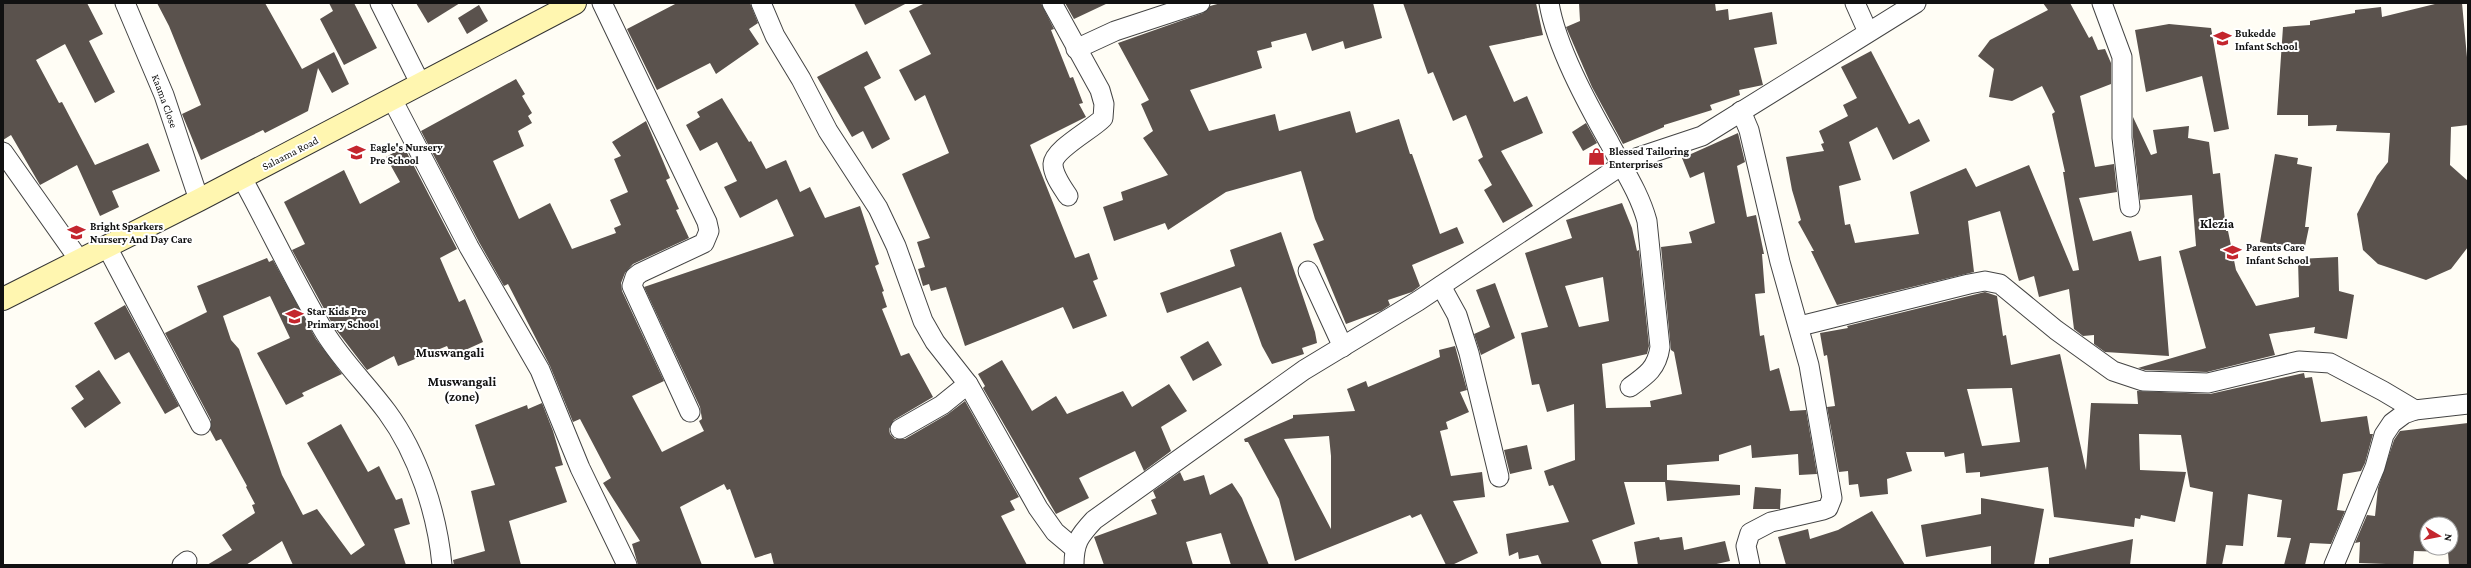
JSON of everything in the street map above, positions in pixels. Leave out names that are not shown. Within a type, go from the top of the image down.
[{"type":"main road","name":"Salaama Road","points":[[3,299],[242,178],[572,4]]},
{"type":"street","name":"Kaama Close","points":[[125,3],[164,95],[199,200]]},
{"type":"street","points":[[380,3],[420,83]]},
{"type":"street","points":[[602,3],[707,222],[709,231],[704,244],[640,273],[635,277],[632,286],[690,412]]},
{"type":"street","points":[[761,3],[775,36],[801,79],[828,131],[878,208],[896,246],[923,321],[936,342],[968,384],[1038,508],[1074,556]]},
{"type":"street","points":[[1052,3],[1076,49],[1100,90],[1104,113],[1103,118],[1096,125],[1064,149],[1054,160],[1054,170],[1068,196]]},
{"type":"street","points":[[1076,49],[1115,30],[1200,3]]},
{"type":"street","points":[[1549,3],[1562,48],[1595,117],[1642,201],[1647,221],[1660,347],[1658,360],[1652,372],[1630,387]]},
{"type":"street","points":[[1855,3],[1868,32]]},
{"type":"street","points":[[1074,556],[1082,533],[1094,520],[1304,370],[1441,286],[1622,166],[1636,158],[1702,136],[1916,3]]},
{"type":"street","points":[[2102,3],[2122,56],[2122,138],[2130,207]]},
{"type":"street","points":[[392,99],[469,247],[540,370],[580,468],[627,565]]},
{"type":"street","points":[[1741,111],[1748,130],[1786,284],[1800,326],[1809,364],[1832,498],[1828,508],[1771,522],[1750,533],[1746,546],[1750,565]]},
{"type":"street","points":[[3,152],[80,261]]},
{"type":"street","points":[[242,178],[326,334],[388,413],[407,446],[422,480],[433,516],[442,565]]},
{"type":"street","points":[[107,247],[201,425]]},
{"type":"street","points":[[1308,271],[1343,347]]},
{"type":"street","points":[[1800,326],[1969,284],[1992,282],[2000,284],[2056,330],[2113,371],[2126,377],[2158,383],[2208,383],[2298,360],[2312,361],[2330,364],[2383,391],[2415,410]]},
{"type":"street","points":[[1441,286],[1457,315],[1469,353],[1499,476]]},
{"type":"street","points":[[900,429],[942,405],[968,384]]},
{"type":"street","points":[[2334,565],[2374,467],[2384,435],[2392,423],[2404,414],[2415,410],[2468,404]]},
{"type":"building","points":[[3,3],[87,3],[103,34],[89,41],[115,92],[95,103],[65,44],[36,60],[59,103],[62,102],[95,165],[148,143],[160,171],[112,191],[119,207],[100,216],[77,165],[40,185],[11,135],[3,140]]},
{"type":"building","points":[[157,3],[265,3],[302,69],[334,52],[349,84],[332,93],[318,68],[308,111],[265,133],[263,130],[201,160],[182,114],[201,105],[169,26]]},
{"type":"building","points":[[329,3],[354,3],[377,48],[344,65],[320,19],[333,11]]},
{"type":"building","points":[[416,3],[460,3],[428,23]]},
{"type":"building","points":[[677,3],[750,3],[758,23],[749,29],[759,44],[716,74],[710,63],[657,90],[627,29]]},
{"type":"building","points":[[854,3],[907,3],[865,25]]},
{"type":"building","points":[[925,3],[1041,3],[1054,29],[1051,30],[1070,78],[1073,77],[1083,103],[1079,104],[1086,117],[1030,145],[1075,258],[1089,253],[1098,279],[1093,281],[1107,316],[1073,329],[1063,307],[965,346],[946,287],[931,291],[929,284],[923,286],[918,269],[925,267],[917,242],[930,238],[902,174],[949,153],[925,95],[915,101],[899,70],[931,54],[909,11]]},
{"type":"building","points":[[1065,3],[1108,3],[1074,19]]},
{"type":"building","points":[[1221,3],[1373,3],[1382,38],[1345,49],[1343,41],[1312,51],[1306,33],[1271,42],[1272,47],[1257,51],[1262,68],[1190,90],[1209,131],[1275,114],[1279,131],[1350,111],[1356,133],[1399,119],[1410,154],[1412,154],[1440,234],[1457,227],[1464,243],[1412,265],[1420,286],[1412,292],[1388,300],[1390,305],[1381,311],[1346,324],[1313,244],[1324,240],[1315,219],[1301,171],[1226,192],[1168,230],[1165,223],[1114,241],[1103,207],[1123,200],[1121,192],[1168,175],[1143,138],[1153,131],[1141,104],[1149,100],[1118,43],[1203,13],[1210,6]]},
{"type":"building","points":[[1403,3],[1536,3],[1543,35],[1489,46],[1514,102],[1527,96],[1543,133],[1501,151],[1533,206],[1503,223],[1484,190],[1492,185],[1478,160],[1483,157],[1466,115],[1453,121],[1433,72],[1428,74]]},
{"type":"building","points":[[1579,3],[1715,3],[1716,11],[1728,9],[1729,20],[1772,12],[1777,44],[1754,48],[1763,85],[1739,90],[1740,95],[1710,105],[1712,110],[1664,125],[1664,127],[1623,144],[1592,87],[1566,27],[1580,21]]},
{"type":"building","points":[[2043,3],[2070,3],[2089,38],[2092,36],[2098,50],[2105,49],[2111,63],[2111,84],[2080,96],[2095,167],[2114,164],[2117,192],[2079,198],[2093,241],[2131,231],[2139,261],[2161,256],[2169,356],[2105,352],[2094,344],[2094,335],[2083,336],[2074,329],[2069,289],[2039,297],[2034,276],[2019,281],[2000,211],[1968,221],[1974,272],[1837,305],[1811,251],[1814,251],[1798,222],[1801,220],[1792,190],[1786,157],[1824,151],[1821,144],[1824,143],[1819,131],[1848,116],[1843,105],[1857,98],[1841,67],[1871,51],[1909,124],[1919,119],[1930,141],[1893,160],[1877,127],[1849,142],[1861,180],[1839,186],[1845,225],[1850,224],[1855,243],[1919,234],[1910,192],[1966,168],[1976,187],[2029,165],[2073,271],[2079,270],[2063,172],[2065,172],[2052,114],[2055,112],[2042,86],[2012,101],[1989,97],[1994,69],[1978,56],[1990,40],[2048,10]]},
{"type":"building","points":[[2439,3],[2462,3],[2468,68],[2468,125],[2451,127],[2450,165],[2468,181],[2468,247],[2451,269],[2426,280],[2378,264],[2363,250],[2357,214],[2377,176],[2388,162],[2390,133],[2336,131],[2337,125],[2308,126],[2308,115],[2277,115],[2283,27],[2310,25],[2310,21],[2355,13],[2355,10],[2381,7],[2382,17]]},
{"type":"building","points":[[479,5],[488,21],[467,34],[458,18]]},
{"type":"building","points":[[2169,24],[2211,28],[2229,129],[2214,132],[2202,76],[2146,92],[2135,30]]},
{"type":"building","points":[[867,51],[881,78],[864,87],[890,139],[872,149],[863,131],[852,137],[817,77]]},
{"type":"building","points":[[516,79],[525,94],[522,96],[532,113],[528,116],[532,123],[518,131],[524,146],[493,161],[519,219],[550,203],[572,249],[616,233],[614,228],[621,225],[610,200],[628,192],[614,159],[621,156],[612,142],[646,121],[670,178],[666,180],[679,209],[676,210],[689,238],[633,264],[625,273],[621,283],[622,291],[664,381],[632,396],[662,452],[704,431],[699,421],[702,419],[700,407],[644,287],[794,236],[777,199],[740,218],[724,187],[737,181],[717,142],[700,151],[686,125],[700,117],[697,112],[722,98],[749,142],[751,141],[766,169],[786,160],[800,192],[810,187],[825,218],[860,206],[879,264],[875,266],[884,291],[882,292],[887,307],[882,309],[901,356],[909,353],[933,397],[894,420],[889,429],[890,434],[895,439],[905,439],[948,414],[965,401],[1019,497],[1010,501],[1015,510],[1001,516],[1027,565],[774,565],[771,553],[755,558],[730,489],[727,490],[724,484],[680,507],[702,565],[638,565],[632,544],[640,541],[603,483],[611,478],[580,419],[573,422],[550,366],[508,284],[504,286],[479,242],[421,131]]},
{"type":"building","points":[[2133,117],[2151,155],[2157,153],[2153,130],[2189,126],[2188,138],[2209,142],[2213,174],[2220,173],[2226,231],[2228,231],[2236,270],[2256,306],[2299,297],[2298,259],[2338,257],[2339,291],[2354,295],[2347,339],[2314,333],[2315,327],[2269,334],[2275,355],[2207,372],[2145,370],[2138,368],[2206,348],[2179,251],[2196,246],[2192,195],[2140,200],[2133,137]]},
{"type":"building","points":[[1586,123],[1597,143],[1583,151],[1572,132]]},
{"type":"building","points":[[1738,133],[1745,162],[1737,166],[1747,217],[1756,215],[1764,254],[1762,254],[1765,293],[1755,294],[1760,336],[1764,335],[1770,371],[1779,368],[1790,411],[1806,410],[1817,474],[1799,475],[1798,454],[1752,458],[1751,445],[1719,455],[1719,461],[1667,465],[1667,480],[1740,485],[1740,495],[1667,501],[1665,482],[1624,482],[1635,524],[1592,540],[1602,565],[1542,565],[1538,555],[1519,559],[1518,552],[1509,556],[1506,534],[1569,522],[1553,485],[1549,486],[1544,471],[1575,460],[1574,404],[1547,412],[1539,384],[1532,385],[1521,333],[1548,327],[1525,253],[1572,238],[1566,220],[1622,203],[1632,228],[1637,251],[1639,250],[1649,346],[1647,354],[1602,364],[1606,408],[1651,407],[1650,401],[1682,394],[1674,352],[1671,350],[1661,247],[1692,243],[1689,232],[1715,223],[1704,172],[1690,178],[1682,158]],"holes":[[[1603,277],[1609,321],[1579,327],[1565,286]]]},
{"type":"building","points":[[404,147],[457,249],[440,258],[459,302],[465,299],[483,342],[452,356],[447,346],[398,366],[394,356],[367,370],[334,327],[292,250],[305,244],[284,202],[344,170],[360,204],[400,182],[386,157]]},
{"type":"building","points":[[2275,154],[2298,158],[2297,164],[2312,167],[2305,227],[2309,227],[2304,251],[2260,242]]},
{"type":"building","points":[[1281,232],[1315,332],[1317,343],[1302,348],[1304,354],[1272,364],[1262,346],[1241,287],[1167,313],[1160,293],[1235,266],[1230,250]]},
{"type":"building","points":[[267,258],[269,262],[273,260],[316,339],[342,374],[302,393],[304,396],[286,405],[257,353],[290,338],[270,296],[223,316],[231,340],[239,349],[282,475],[303,515],[317,509],[351,555],[365,545],[307,443],[341,424],[368,472],[379,466],[396,500],[402,498],[410,524],[394,529],[406,565],[293,565],[282,541],[246,565],[207,565],[232,550],[222,535],[255,513],[252,505],[255,504],[246,487],[247,486],[221,439],[216,441],[210,430],[211,420],[165,333],[207,312],[197,286]]},
{"type":"building","points":[[1495,283],[1515,338],[1481,355],[1474,334],[1490,327],[1476,290]]},
{"type":"building","points":[[1985,292],[1997,296],[2003,336],[2006,335],[2011,365],[2060,354],[2086,470],[2091,403],[2138,404],[2137,391],[2210,394],[2304,373],[2305,378],[2312,377],[2321,422],[2367,416],[2370,434],[2373,434],[2365,463],[2361,471],[2343,474],[2337,510],[2345,511],[2331,544],[2310,543],[2305,565],[2284,565],[2291,538],[2277,537],[2282,500],[2248,494],[2243,546],[2226,545],[2222,565],[2206,565],[2213,492],[2190,487],[2181,435],[2139,434],[2140,470],[2186,472],[2175,522],[2141,515],[2140,519],[2135,518],[2134,527],[2054,517],[2048,467],[1980,477],[1980,472],[1966,473],[1964,453],[1945,457],[1944,452],[1906,452],[1912,471],[1887,479],[1888,494],[1860,497],[1858,484],[1849,485],[1848,471],[1839,472],[1827,407],[1835,406],[1827,355],[1824,356],[1820,333],[1848,328],[1847,326]],"holes":[[[2012,388],[2020,442],[1982,446],[1967,389]]]},
{"type":"building","points":[[125,305],[179,406],[165,414],[129,352],[115,360],[94,323]]},
{"type":"building","points":[[1208,341],[1222,365],[1193,381],[1180,357]]},
{"type":"building","points":[[1455,346],[1467,390],[1460,392],[1469,412],[1446,422],[1448,429],[1440,431],[1451,476],[1482,472],[1485,497],[1453,501],[1478,553],[1452,565],[1446,565],[1421,514],[1412,518],[1410,515],[1295,561],[1279,499],[1248,442],[1245,442],[1244,439],[1293,418],[1293,415],[1355,411],[1347,389],[1366,381],[1368,387],[1440,357],[1439,350]],"holes":[[[1329,436],[1331,456],[1331,529],[1284,439]]]},
{"type":"building","points":[[1002,360],[1032,411],[1056,396],[1067,414],[1123,391],[1132,407],[1169,384],[1187,411],[1161,427],[1171,451],[1144,471],[1135,451],[1079,478],[1089,498],[1056,514],[983,388],[985,386],[978,374]]},
{"type":"building","points":[[99,370],[121,403],[85,428],[71,408],[84,399],[75,386]]},
{"type":"building","points":[[542,403],[553,431],[563,465],[555,467],[567,502],[509,521],[521,565],[454,565],[453,560],[485,551],[471,491],[495,485],[475,425],[527,405],[528,409]]},
{"type":"building","points":[[2468,423],[2468,565],[2449,565],[2448,556],[2459,556],[2459,516],[2419,516],[2419,551],[2414,551],[2413,565],[2359,563],[2360,542],[2355,543],[2367,515],[2375,516],[2378,488],[2394,440],[2400,431]]},
{"type":"building","points":[[1527,445],[1532,469],[1510,474],[1504,450]]},
{"type":"building","points":[[1180,472],[1184,481],[1204,475],[1210,495],[1232,483],[1242,498],[1269,565],[1231,565],[1221,533],[1186,542],[1193,565],[1104,565],[1094,537],[1157,514],[1151,500],[1156,498],[1153,491]]},
{"type":"building","points":[[1755,487],[1781,489],[1780,509],[1753,509]]},
{"type":"building","points":[[1981,498],[2044,509],[2034,565],[1991,565],[1991,546],[1926,557],[1921,525],[1981,514]]},
{"type":"building","points":[[1872,511],[1905,565],[1786,565],[1778,537],[1808,529],[1810,539],[1838,530]]},
{"type":"building","points":[[1659,537],[1660,540],[1682,537],[1684,550],[1725,541],[1730,561],[1712,565],[1638,565],[1634,542]]},
{"type":"building","points":[[2133,539],[2130,565],[2049,565],[2049,558]]},
{"type":"place","name":"Bukedde Infant School","points":[[2222,39]]},
{"type":"place","name":"Eagle's Nursery Pre School","points":[[357,153]]},
{"type":"place","name":"Blessed Tailoring Enterprises","points":[[1596,157]]},
{"type":"place","name":"Bright Sparkers Nursery And Day Care","points":[[77,232]]},
{"type":"place","name":"Parents Care Infant School","points":[[2233,253]]},
{"type":"place","name":"Star Kids Pre Primary School","points":[[294,317]]},
{"type":"district","name":"Klezia","points":[[2217,223]]},
{"type":"district","name":"Muswangali","points":[[450,352]]},
{"type":"district","name":"Muswangali (zone)","points":[[462,388]]}]
